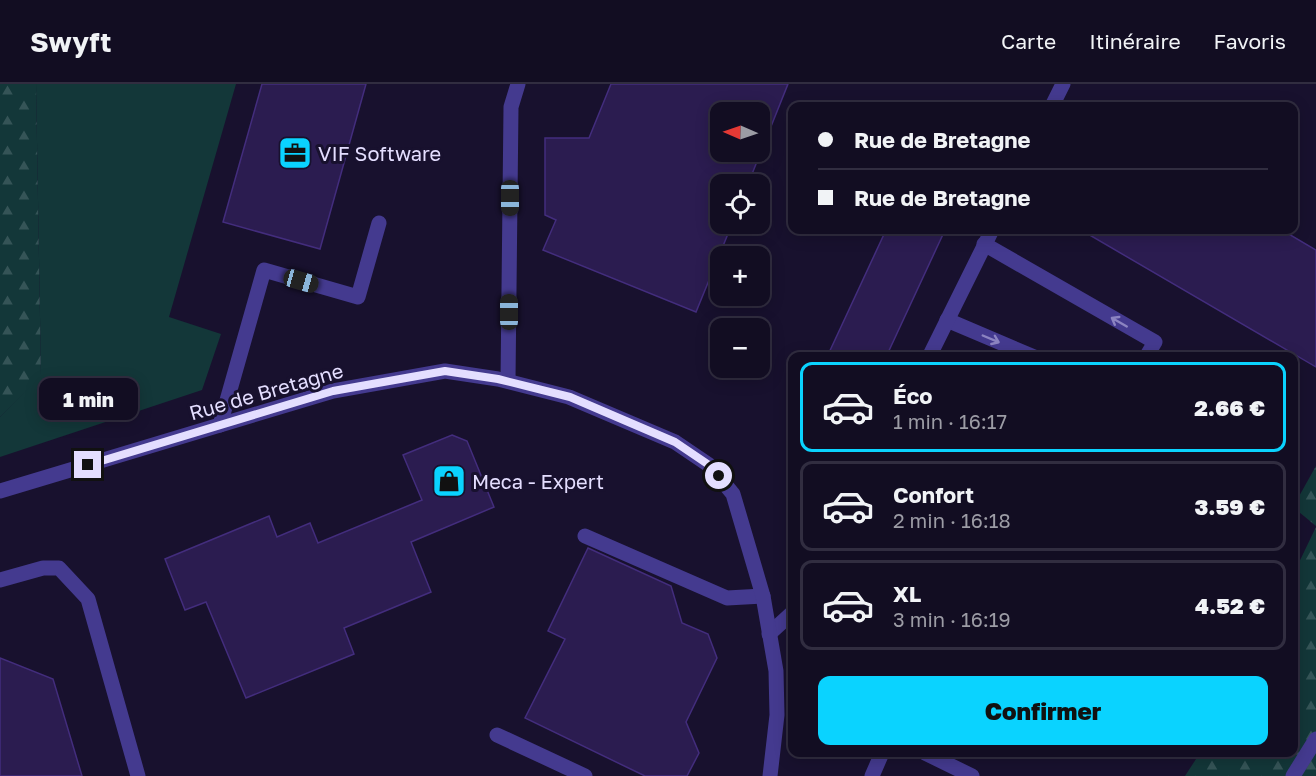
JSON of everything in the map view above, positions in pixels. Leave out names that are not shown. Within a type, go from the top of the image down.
[{"type":"street","points":[[508,381],[511,107],[518,84]]},
{"type":"street","points":[[1054,102],[1063,84]]},
{"type":"street","points":[[220,425],[264,270],[357,297],[379,223]]},
{"type":"street","points":[[931,352],[990,234]]},
{"type":"street","points":[[984,244],[1155,342],[1149,352]]},
{"type":"street","points":[[947,320],[1022,352]]},
{"type":"street","name":"Rue de Bretagne","points":[[0,491],[333,391],[445,371],[508,381],[570,397],[675,442],[709,465],[733,494],[763,596],[776,671],[777,715],[770,776]]},
{"type":"street","points":[[585,536],[727,598],[763,596]]},
{"type":"street","points":[[0,580],[43,568],[59,568],[88,599],[138,776]]},
{"type":"street","points":[[769,634],[788,617]]},
{"type":"street","points":[[497,735],[585,776]]},
{"type":"street","points":[[1293,776],[1316,739]]},
{"type":"street","points":[[872,776],[880,757]]},
{"type":"street","points":[[933,757],[972,776]]},
{"type":"green space","points":[[0,84],[36,84],[41,376],[0,417]]},
{"type":"green space","points":[[36,84],[236,84],[169,317],[221,334],[202,390],[0,457],[0,417],[41,375]]},
{"type":"green space","points":[[1316,466],[1316,526],[1298,511],[1298,498]]},
{"type":"green space","points":[[1316,527],[1316,776],[1185,776],[1197,757],[1298,757],[1298,565]]},
{"type":"building","name":"VIF Software","points":[[262,84],[366,84],[320,249],[223,222]]},
{"type":"building","points":[[611,84],[788,84],[770,129],[770,102],[710,102],[710,162],[757,162],[752,174],[710,174],[710,234],[728,234],[723,246],[710,246],[710,278],[696,312],[543,250],[556,220],[545,215],[545,138],[589,138]]},
{"type":"building","points":[[884,234],[943,234],[888,352],[829,352]]},
{"type":"building","points":[[1088,234],[1289,234],[1316,250],[1316,367],[1298,357],[1298,352],[1290,352]]},
{"type":"building","points":[[452,435],[467,441],[494,507],[411,542],[431,592],[344,628],[354,654],[246,698],[206,602],[185,610],[165,559],[269,516],[277,537],[310,523],[318,543],[422,500],[403,455]]},
{"type":"building","points":[[588,548],[671,586],[682,623],[708,634],[717,658],[686,722],[699,753],[687,776],[645,776],[525,718],[565,639],[548,631]]},
{"type":"building","points":[[0,658],[53,679],[82,776],[0,776]]},
{"type":"place","name":"VIF Software","points":[[295,153]]},
{"type":"place","name":"Meca - Expert","points":[[449,481]]},
{"type":"route","points":[[88,465],[333,391],[445,371],[498,379],[570,397],[675,442],[709,465],[719,476]]}]
